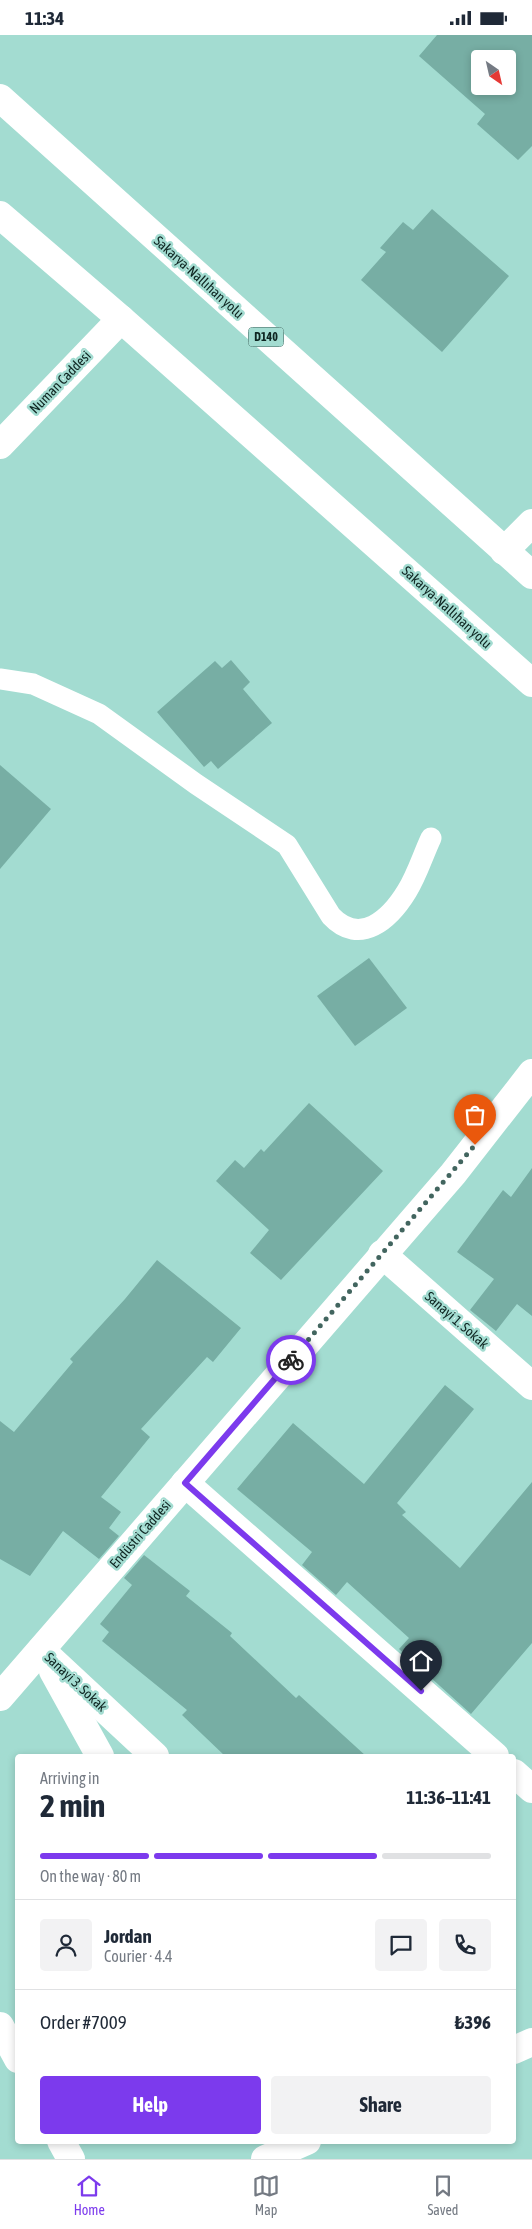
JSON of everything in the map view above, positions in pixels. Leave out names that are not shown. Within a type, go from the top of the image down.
[{"type":"street","name":"Sakarya-Nallıhan yolu","points":[[0,98],[532,575]]},
{"type":"street","name":"Sakarya-Nallıhan yolu","points":[[0,215],[121,319],[532,683]]},
{"type":"street","name":"Numan Caddesi","points":[[0,445],[121,319]]},
{"type":"street","points":[[504,551],[532,523]]},
{"type":"street","name":"Endüstri Caddesi","points":[[0,1697],[452,1174],[532,1073]]},
{"type":"street","name":"Sanayi 1. Sokak","points":[[382,1254],[532,1386]]},
{"type":"street","points":[[185,1483],[493,1754]]},
{"type":"street","name":"Sanayi 3. Sokak","points":[[41,1650],[99,1754]]},
{"type":"street","name":"Sanayi 3. Sokak","points":[[41,1650],[153,1754]]},
{"type":"street","points":[[516,1775],[532,1789]]},
{"type":"street","points":[[0,2026],[15,2054]]},
{"type":"street","points":[[516,2049],[532,2042]]},
{"type":"street","points":[[63,2144],[71,2159]]},
{"type":"street","points":[[265,2159],[300,2144]]},
{"type":"lane","points":[[0,679],[33,684],[99,714],[196,784],[287,845],[331,916],[345,927],[354,930],[367,929],[378,924],[388,915],[407,891],[431,838]]},
{"type":"building","points":[[437,35],[532,35],[532,146],[518,160],[477,124],[485,114],[419,56]]},
{"type":"building","points":[[432,209],[509,276],[442,352],[361,280],[386,252],[380,248],[403,222],[413,230]]},
{"type":"building","points":[[231,660],[250,682],[243,689],[272,723],[218,769],[211,761],[204,767],[157,712],[215,661],[222,668]]},
{"type":"building","points":[[0,765],[51,809],[0,869]]},
{"type":"building","points":[[369,958],[407,1008],[355,1046],[317,996]]},
{"type":"building","points":[[309,1103],[383,1171],[281,1280],[250,1253],[269,1230],[216,1181],[235,1160],[244,1168],[261,1149],[264,1152]]},
{"type":"building","points":[[532,1168],[532,1316],[517,1304],[496,1331],[470,1310],[494,1279],[457,1252],[503,1190],[511,1197]]},
{"type":"building","points":[[157,1260],[241,1328],[213,1362],[207,1357],[141,1429],[150,1437],[101,1497],[121,1512],[109,1528],[119,1536],[99,1559],[63,1531],[30,1576],[0,1559],[0,1421],[14,1432],[73,1362],[70,1359],[125,1299]]},
{"type":"building","points":[[445,1385],[474,1409],[397,1503],[406,1512],[402,1515],[460,1568],[532,1482],[532,1643],[471,1714],[399,1649],[409,1638],[347,1582],[336,1595],[302,1565],[312,1552],[237,1489],[293,1423],[364,1484]]},
{"type":"building","points":[[144,1555],[190,1591],[186,1596],[232,1633],[230,1636],[296,1698],[299,1695],[364,1754],[223,1754],[182,1715],[187,1710],[102,1641],[109,1632],[100,1624],[132,1585],[124,1578]]},
{"type":"way so far","points":[[291,1360],[475,1145]]},
{"type":"route","points":[[291,1360],[185,1483],[421,1691]]}]
